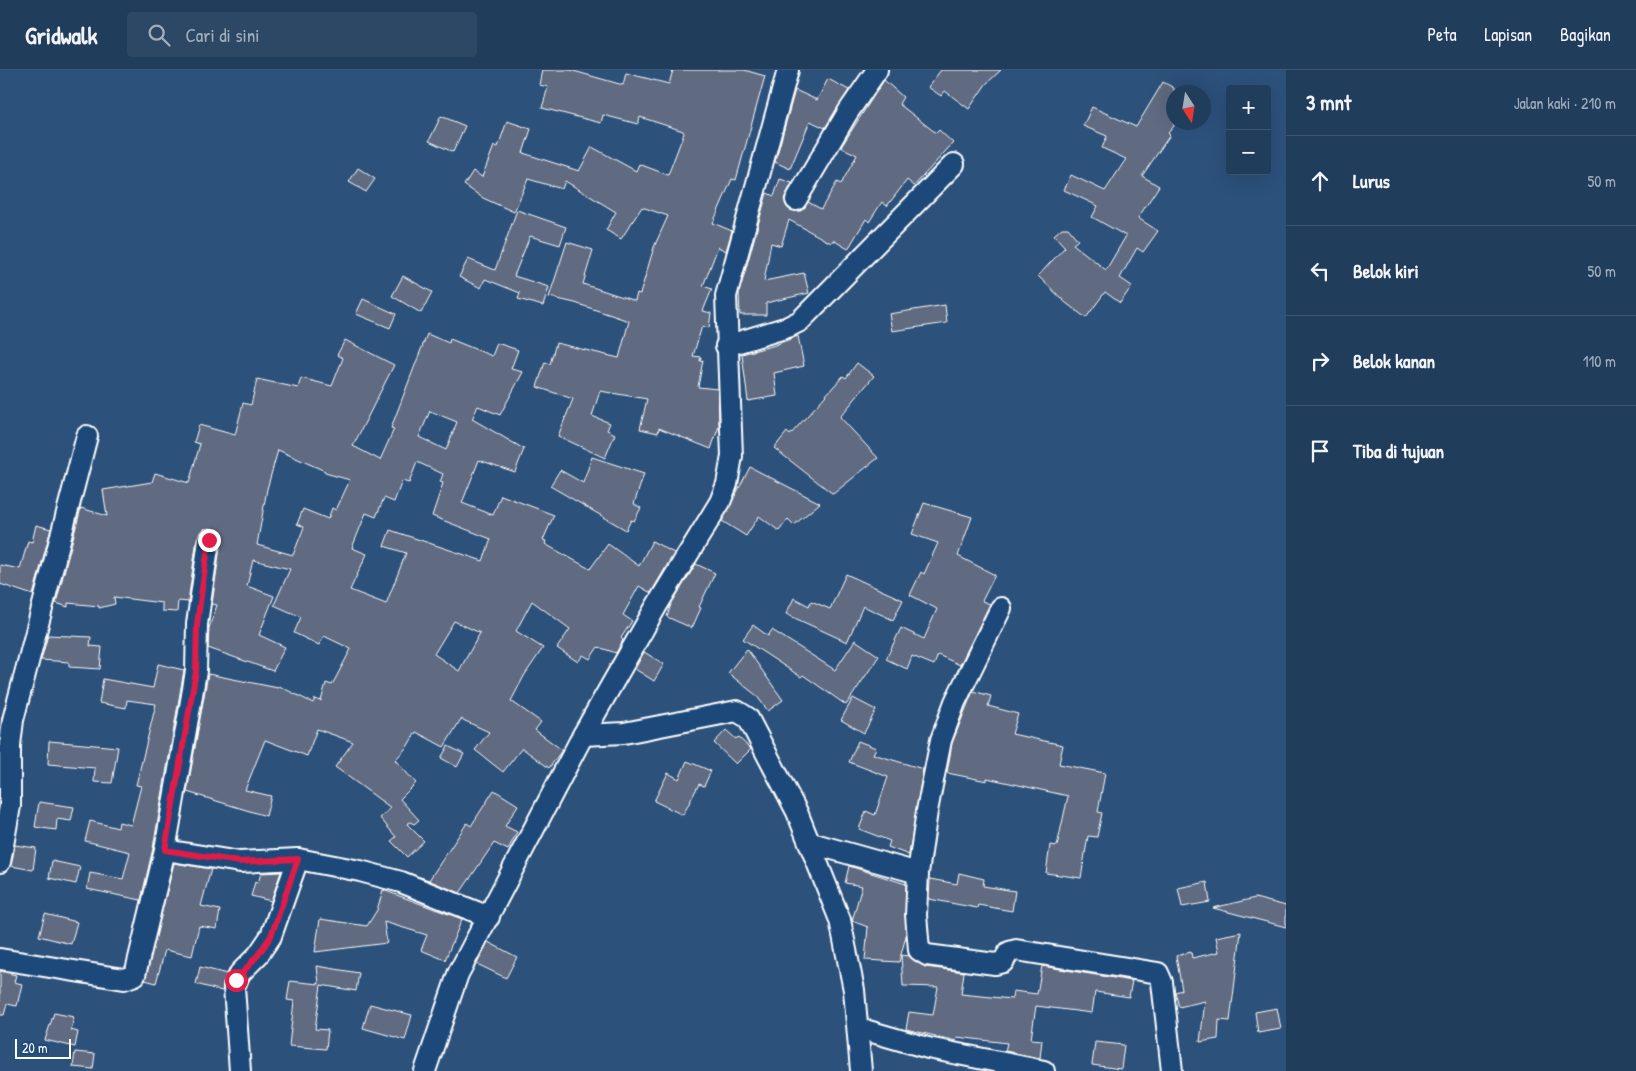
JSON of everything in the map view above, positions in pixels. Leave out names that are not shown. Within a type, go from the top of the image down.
[{"type":"street","points":[[425,1071],[458,974],[583,735],[657,606],[720,502],[727,484],[732,456],[726,346],[726,296],[788,70]]},
{"type":"street","points":[[796,200],[848,112],[877,70]]},
{"type":"street","points":[[726,346],[788,327],[800,321],[954,164]]},
{"type":"street","points":[[0,862],[10,806],[10,745],[14,720],[87,436]]},
{"type":"street","points":[[0,959],[124,979],[131,978],[136,971],[165,850],[196,671],[197,624],[209,540]]},
{"type":"street","points":[[1001,608],[955,702],[941,740],[918,873],[918,945],[924,954],[995,964],[1003,962],[1009,952],[1016,950],[1158,973],[1162,982],[1172,1071]]},
{"type":"street","points":[[583,735],[624,733],[737,711],[743,713],[748,718],[811,842],[840,920],[854,990],[861,1071]]},
{"type":"street","points":[[811,842],[918,873]]},
{"type":"street","points":[[165,850],[240,862],[298,859],[360,871],[402,882],[489,917]]},
{"type":"street","points":[[240,1071],[234,995],[236,980],[258,955],[271,936],[298,859]]},
{"type":"street","points":[[858,1028],[928,1048],[1044,1071]]},
{"type":"building","points":[[542,70],[570,70],[623,85],[626,73],[669,84],[673,70],[744,70],[765,76],[736,180],[732,179],[713,223],[732,231],[726,251],[718,247],[703,286],[712,289],[703,311],[711,313],[709,328],[702,326],[693,356],[701,357],[700,361],[703,360],[698,387],[718,389],[719,426],[711,449],[659,428],[658,433],[640,429],[647,399],[600,391],[592,416],[610,423],[607,430],[615,434],[605,458],[558,436],[573,399],[537,387],[545,362],[550,364],[556,343],[619,358],[629,321],[575,303],[549,297],[567,242],[593,250],[583,284],[635,301],[637,293],[640,294],[654,247],[668,216],[642,207],[621,239],[606,230],[616,212],[565,181],[562,189],[528,179],[514,212],[483,198],[464,185],[473,171],[482,177],[494,146],[498,147],[507,121],[531,129],[523,153],[579,171],[592,147],[636,171],[639,164],[668,175],[684,133],[683,131],[640,117],[638,124],[603,115],[601,123],[542,108],[548,87],[539,85]]},
{"type":"building","points":[[941,70],[1001,70],[986,84],[969,109],[945,91],[941,96],[928,87]]},
{"type":"building","points":[[828,79],[849,90],[825,128],[810,121],[790,169],[775,162],[795,90],[817,100]]},
{"type":"building","points":[[884,80],[903,97],[899,104],[936,133],[939,130],[953,143],[914,186],[907,180],[887,206],[882,202],[869,222],[866,219],[848,249],[833,240],[831,243],[789,220],[781,246],[771,243],[764,281],[804,273],[809,293],[766,303],[766,315],[740,315],[739,293],[767,193],[774,196],[780,179],[792,183],[784,199],[790,210],[801,211],[808,202],[821,209],[837,182],[841,184],[857,155],[841,147]]},
{"type":"building","points":[[1163,82],[1168,85],[1166,85],[1166,130],[1171,130],[1168,133],[1170,135],[1142,176],[1159,186],[1138,218],[1158,231],[1143,252],[1137,248],[1120,278],[1132,286],[1120,303],[1105,292],[1086,318],[1066,303],[1038,276],[1065,247],[1054,235],[1062,228],[1068,228],[1078,240],[1073,244],[1106,270],[1126,236],[1092,217],[1098,206],[1064,190],[1071,175],[1105,191],[1126,159],[1102,148],[1107,136],[1083,126],[1092,107],[1136,127]]},
{"type":"building","points":[[441,116],[465,126],[453,152],[429,141]]},
{"type":"building","points":[[358,168],[375,179],[366,192],[349,182]]},
{"type":"building","points":[[517,210],[566,227],[560,245],[530,236],[514,276],[549,287],[543,306],[518,299],[520,293],[485,279],[481,288],[459,277],[468,259],[495,270]]},
{"type":"building","points":[[403,276],[432,292],[421,313],[392,296]]},
{"type":"building","points":[[363,299],[396,314],[390,328],[356,314]]},
{"type":"building","points":[[945,305],[947,323],[892,331],[889,314]]},
{"type":"building","points":[[427,334],[449,343],[450,339],[492,356],[497,343],[518,350],[511,369],[523,372],[500,415],[478,406],[472,419],[524,449],[515,472],[479,460],[462,503],[493,515],[501,495],[554,515],[543,540],[546,541],[545,544],[590,569],[608,544],[639,566],[652,541],[674,553],[651,593],[639,586],[623,615],[632,621],[621,638],[623,640],[616,653],[598,647],[590,659],[583,655],[578,662],[557,648],[570,629],[532,601],[516,631],[543,648],[524,676],[511,701],[541,722],[535,730],[562,750],[549,768],[522,748],[503,772],[475,750],[489,732],[461,719],[444,747],[416,732],[407,747],[395,760],[416,783],[400,799],[419,820],[414,824],[410,822],[407,824],[424,841],[407,857],[391,841],[396,837],[380,818],[391,808],[335,767],[353,742],[317,729],[307,756],[265,740],[245,790],[271,796],[266,816],[187,792],[208,674],[278,688],[279,686],[313,703],[315,699],[321,701],[326,683],[332,685],[351,649],[324,636],[319,645],[294,633],[301,617],[274,605],[290,569],[253,560],[247,586],[274,596],[259,635],[285,647],[273,671],[208,648],[209,628],[217,605],[212,604],[221,541],[217,531],[211,528],[204,529],[197,538],[188,602],[178,601],[177,612],[162,611],[162,603],[114,597],[115,604],[99,608],[99,606],[68,603],[68,607],[56,603],[81,508],[107,516],[103,490],[152,482],[155,473],[189,483],[200,444],[194,442],[199,425],[235,435],[243,403],[251,405],[257,379],[298,388],[301,378],[332,386],[343,358],[337,355],[345,340],[394,365],[353,446],[380,460],[394,429],[391,428]],"holes":[[[430,411],[457,422],[446,450],[419,437]],[[278,450],[325,471],[325,473],[350,480],[336,510],[332,508],[328,519],[303,509],[297,524],[304,527],[293,555],[257,545],[267,489]],[[417,462],[443,474],[440,482],[443,483],[432,516],[491,539],[483,561],[390,530],[384,546],[406,553],[386,604],[350,590],[367,554],[352,548],[366,513],[376,517],[384,498],[394,502],[402,481],[409,483]],[[454,621],[480,633],[459,671],[434,654]]]},
{"type":"building","points":[[798,336],[804,366],[774,373],[777,396],[748,401],[742,354],[775,345]]},
{"type":"building","points":[[857,363],[874,376],[840,417],[878,458],[833,494],[774,448],[787,432],[790,435],[843,376],[846,378]]},
{"type":"building","points":[[592,457],[644,474],[634,504],[641,508],[634,521],[631,520],[626,530],[550,486],[560,470],[583,483]]},
{"type":"building","points":[[750,467],[820,503],[794,525],[788,519],[779,531],[759,516],[746,536],[722,521]]},
{"type":"building","points":[[924,503],[972,517],[958,556],[995,575],[982,601],[990,604],[960,665],[938,655],[934,665],[912,656],[907,669],[886,659],[901,628],[924,639],[937,609],[910,595],[921,572],[924,574],[938,543],[912,534]]},
{"type":"building","points":[[36,525],[51,529],[33,595],[0,584],[0,565],[20,569],[28,541],[32,542]]},
{"type":"building","points":[[696,564],[715,573],[699,607],[701,608],[692,628],[667,617],[671,604]]},
{"type":"building","points":[[846,574],[903,600],[893,620],[863,606],[847,642],[786,614],[794,598],[809,606],[811,601],[830,609]]},
{"type":"building","points":[[753,625],[768,636],[772,630],[835,670],[855,640],[879,656],[846,705],[803,675],[801,677],[743,639]]},
{"type":"building","points":[[48,635],[91,637],[90,646],[102,647],[100,669],[69,667],[69,662],[41,660]]},
{"type":"building","points":[[747,649],[783,700],[768,711],[756,695],[728,673]]},
{"type":"building","points":[[644,652],[664,664],[654,681],[635,669]]},
{"type":"building","points":[[158,664],[184,670],[153,848],[141,900],[87,889],[90,873],[123,879],[130,852],[85,841],[90,821],[118,828],[119,822],[131,825],[141,786],[136,785],[156,704],[127,700],[126,708],[99,703],[103,679],[153,688]]},
{"type":"building","points":[[973,691],[991,696],[988,706],[1018,714],[1012,734],[1063,745],[1059,764],[1105,773],[1098,812],[1102,813],[1097,837],[1088,836],[1081,878],[1046,873],[1050,845],[1057,846],[1068,796],[987,778],[987,781],[947,773],[952,743]]},
{"type":"building","points":[[853,698],[876,710],[864,733],[841,720]]},
{"type":"building","points":[[726,730],[736,739],[738,737],[751,749],[736,764],[714,743]]},
{"type":"building","points":[[49,741],[118,747],[112,783],[94,782],[95,768],[48,764]]},
{"type":"building","points":[[858,741],[876,748],[873,754],[923,769],[909,855],[888,847],[890,841],[859,829],[866,811],[875,815],[888,777],[849,762]]},
{"type":"building","points":[[448,746],[464,754],[457,767],[441,758]]},
{"type":"building","points":[[687,761],[711,771],[704,786],[699,784],[683,815],[654,801],[668,773],[679,779]]},
{"type":"building","points":[[494,790],[518,805],[505,826],[517,832],[508,850],[494,843],[460,893],[420,877],[429,880],[467,823],[471,826]]},
{"type":"building","points":[[39,802],[74,807],[71,821],[57,819],[56,830],[35,827]]},
{"type":"building","points":[[15,845],[36,848],[33,870],[11,866]]},
{"type":"building","points":[[52,861],[80,867],[76,884],[49,878]]},
{"type":"building","points":[[174,863],[211,869],[201,906],[220,910],[217,929],[199,926],[192,956],[165,950],[156,983],[145,980]]},
{"type":"building","points":[[849,866],[906,884],[906,936],[899,962],[865,960],[868,927],[852,921],[862,886],[845,883]]},
{"type":"building","points":[[281,872],[271,901],[251,896],[255,882],[258,883],[261,873]]},
{"type":"building","points":[[959,873],[984,879],[983,886],[1015,891],[1012,911],[978,905],[977,908],[929,899],[930,879],[957,884]]},
{"type":"building","points":[[1207,882],[1210,902],[1182,907],[1178,888]]},
{"type":"building","points":[[383,890],[462,919],[445,960],[421,950],[427,935],[384,922],[387,943],[315,952],[320,919],[367,926],[377,910]]},
{"type":"building","points":[[1255,898],[1286,906],[1286,927],[1213,908]]},
{"type":"building","points":[[45,914],[77,922],[71,944],[39,936]]},
{"type":"building","points":[[1241,932],[1230,1021],[1219,1020],[1218,1039],[1200,1042],[1205,1001],[1179,1007],[1175,992],[1182,990],[1176,956],[1191,952],[1192,958],[1219,952],[1216,937]]},
{"type":"building","points":[[488,942],[517,957],[506,978],[477,964]]},
{"type":"building","points":[[901,955],[909,956],[925,967],[964,972],[961,994],[1012,999],[1013,991],[1037,994],[1042,966],[1132,981],[1129,997],[1095,992],[1092,1013],[1036,1006],[1031,1039],[1042,1040],[1040,1058],[1005,1051],[1007,1043],[957,1037],[956,1041],[906,1029],[909,1012],[933,1015],[938,987],[903,986]]},
{"type":"building","points":[[317,966],[359,973],[356,991],[321,985],[315,1029],[328,1030],[326,1049],[289,1046],[294,1001],[287,1000],[290,981],[319,984]]},
{"type":"building","points":[[200,967],[227,974],[222,991],[196,984]]},
{"type":"building","points":[[0,971],[16,975],[14,982],[22,984],[17,1006],[7,1004],[4,1015],[0,1015]]},
{"type":"building","points":[[370,1004],[412,1015],[405,1040],[363,1028]]},
{"type":"building","points":[[1277,1008],[1281,1029],[1258,1033],[1255,1012]]},
{"type":"building","points":[[54,1013],[74,1017],[71,1030],[78,1032],[75,1047],[45,1040]]},
{"type":"building","points":[[1095,1042],[1124,1045],[1121,1069],[1092,1065]]},
{"type":"building","points":[[75,1052],[95,1054],[93,1069],[73,1067]]},
{"type":"route","points":[[209,540],[197,624],[196,671],[165,850],[240,862],[298,859],[280,915],[271,936],[258,955],[240,973],[236,980]]}]
